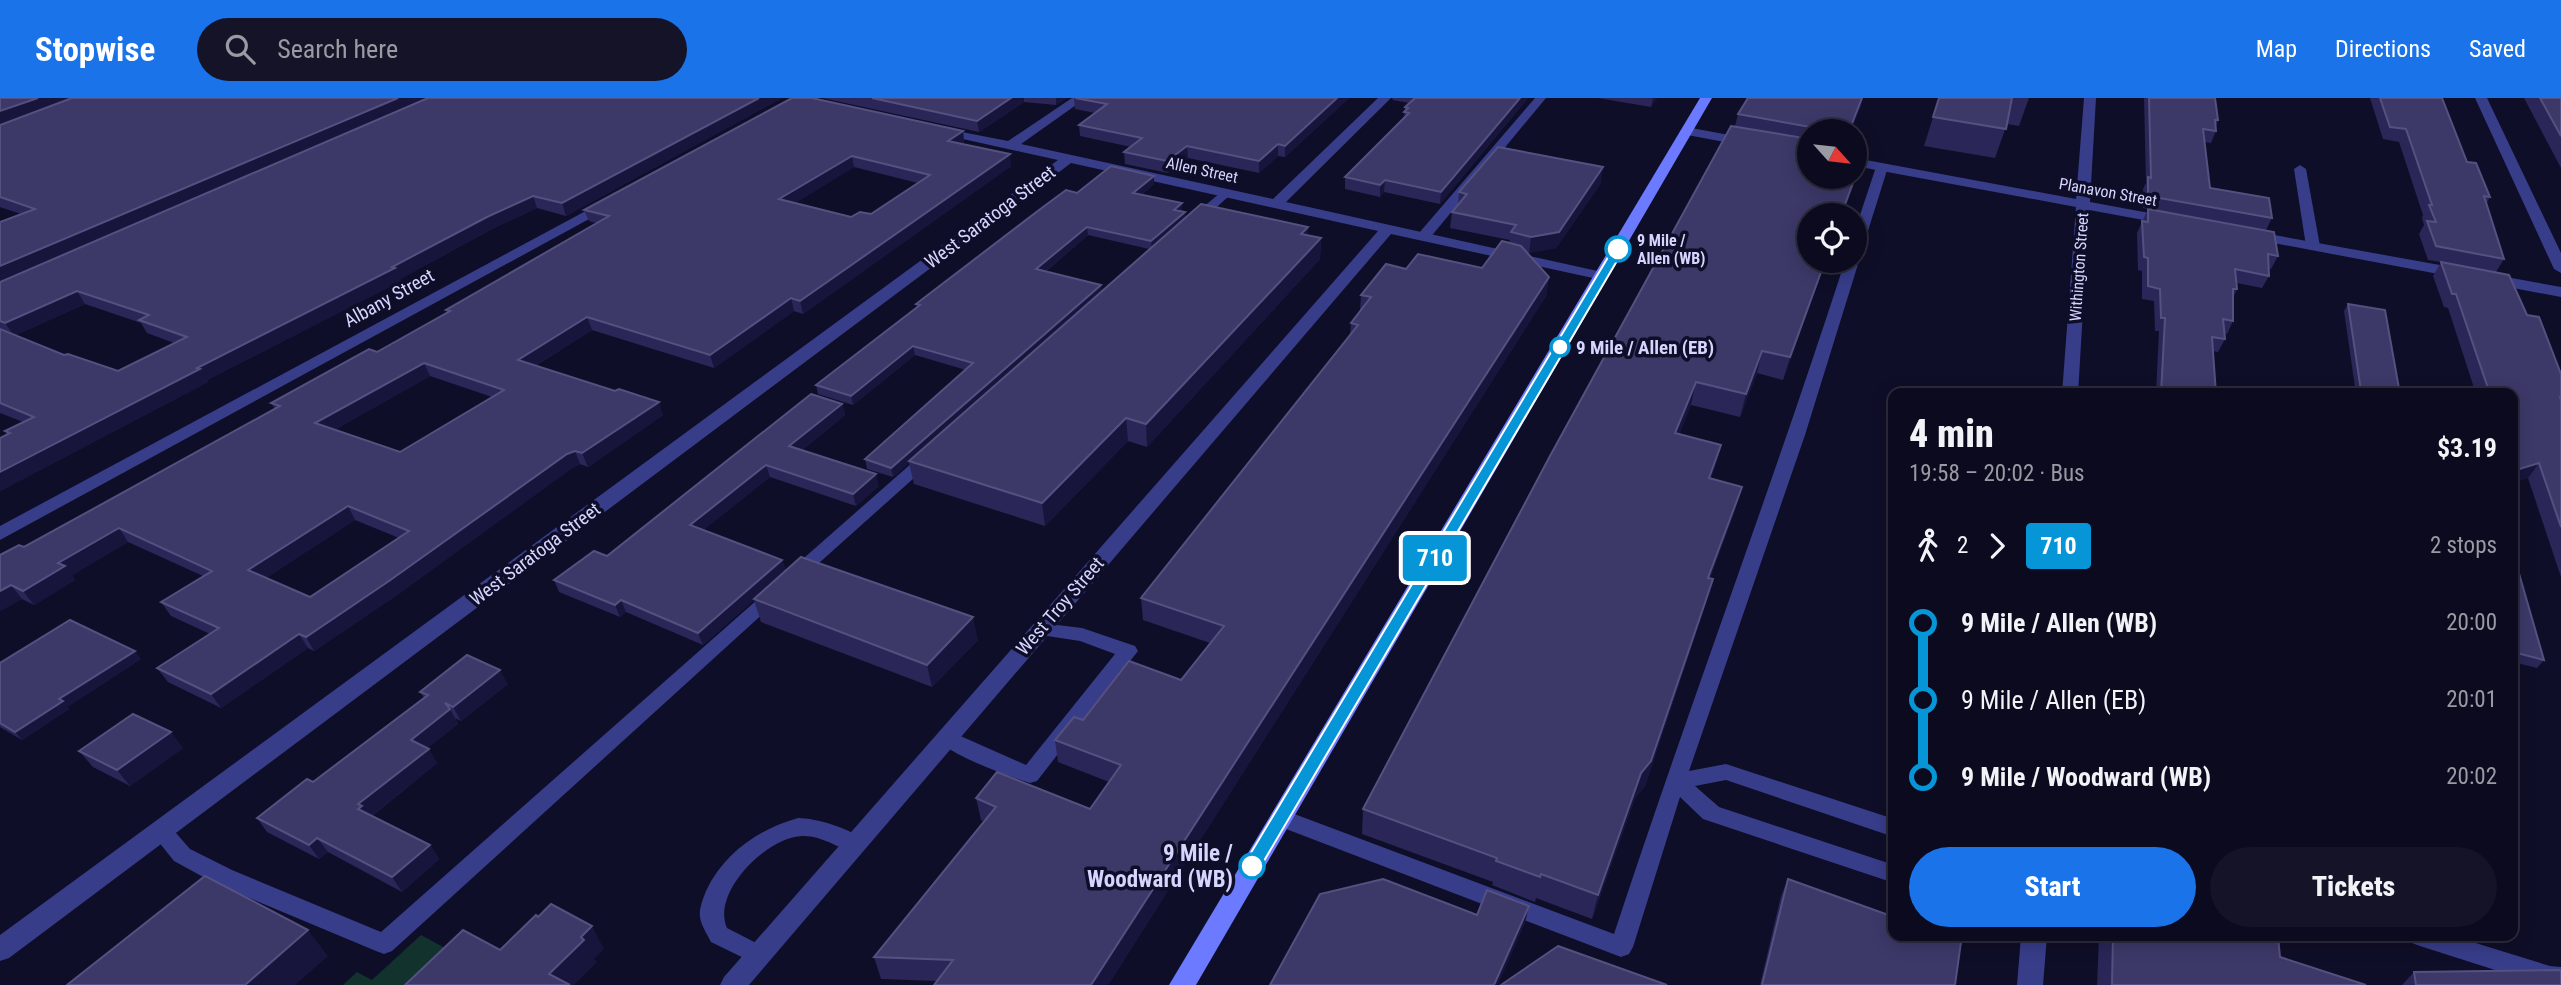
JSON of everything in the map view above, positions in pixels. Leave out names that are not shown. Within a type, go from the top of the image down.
[{"type":"main road","points":[[1182,985],[1706,98]]},
{"type":"street","points":[[1010,146],[1080,98]]},
{"type":"street","points":[[1276,204],[1385,98]]},
{"type":"street","name":"Withington Street","points":[[2070,388],[2090,98]]},
{"type":"street","points":[[2481,98],[2561,269]]},
{"type":"street","name":"Allen Street","points":[[921,126],[1602,276]]},
{"type":"street","points":[[1686,131],[1760,145]]},
{"type":"street","name":"West Saratoga Street","points":[[0,950],[1069,158]]},
{"type":"street","name":"Planavon Street","points":[[1867,164],[2181,223]]},
{"type":"street","name":"Albany Street","points":[[0,534],[620,196]]},
{"type":"street","name":"West Troy Street","points":[[733,985],[1388,228]]},
{"type":"street","points":[[2234,232],[2561,292]]},
{"type":"street","points":[[2030,985],[2034,941]]},
{"type":"lane","points":[[1424,236],[1541,98]]},
{"type":"lane","points":[[1867,212],[1881,167]]},
{"type":"lane","points":[[2300,169],[2313,246]]},
{"type":"lane","points":[[1182,231],[1225,193]]},
{"type":"lane","points":[[1281,818],[1622,947],[1676,781],[1797,435],[1848,273]]},
{"type":"lane","points":[[161,831],[182,855],[224,877],[384,944],[939,447]]},
{"type":"lane","points":[[947,738],[979,755],[1030,775],[1128,651],[1082,635],[1041,629]]},
{"type":"lane","points":[[1676,781],[1726,772],[1888,826]]},
{"type":"lane","points":[[1676,781],[1711,813],[1888,872]]},
{"type":"lane","points":[[758,956],[719,935],[711,916],[713,901],[723,879],[769,838],[797,827],[816,828],[854,844]]},
{"type":"lane","points":[[2454,942],[2550,977],[2561,978]]},
{"type":"green space","points":[[421,935],[469,961],[444,985],[343,985],[357,972],[372,980]]},
{"type":"building","points":[[0,98],[38,98],[0,111]]},
{"type":"building","points":[[72,98],[398,98],[0,266],[0,222],[35,209],[0,197],[0,125]]},
{"type":"building","points":[[428,98],[759,98],[562,203],[533,196],[487,217],[392,267],[395,268],[0,472],[0,438],[10,433],[5,431],[34,417],[0,403],[0,329],[64,355],[118,371],[187,337],[139,320],[149,315],[77,291],[5,323],[0,321],[0,282]]},
{"type":"building","points":[[792,98],[812,98],[963,131],[948,141],[1010,154],[800,301],[791,298],[710,355],[587,317],[518,360],[659,402],[582,453],[575,451],[567,454],[306,637],[299,634],[211,694],[157,668],[219,628],[161,602],[212,571],[119,528],[58,563],[65,566],[23,591],[11,585],[0,591],[0,555],[19,545],[24,547],[280,406],[271,403],[369,349],[377,352],[609,216],[584,210]],"holes":[[[852,156],[930,175],[871,214],[860,212],[851,217],[779,199]],[[424,363],[504,390],[400,452],[315,423]],[[348,506],[409,531],[310,597],[248,570]]]},
{"type":"building","points":[[872,98],[1011,98],[977,121]]},
{"type":"building","points":[[1075,98],[1337,98],[1285,146],[1278,144],[1259,161],[1187,146],[1167,161],[1124,152],[1142,138],[1079,125],[1107,104]]},
{"type":"building","points":[[1415,98],[1520,98],[1441,192],[1385,180],[1380,185],[1345,177],[1409,113],[1404,112],[1408,108],[1405,107]]},
{"type":"building","points":[[1748,98],[1862,98],[1854,119],[1797,119],[1797,125],[1738,114]]},
{"type":"building","points":[[1939,98],[2012,98],[2006,129],[1933,117]]},
{"type":"building","points":[[2149,98],[2215,98],[2218,120],[2215,120],[2216,131],[2203,129],[2210,188],[2269,198],[2272,218],[2148,196],[2148,177],[2151,178]]},
{"type":"building","points":[[2380,98],[2442,98],[2467,162],[2476,163],[2490,197],[2484,196],[2504,259],[2436,246],[2427,221],[2436,222],[2429,205],[2432,205],[2406,129],[2390,127]]},
{"type":"building","points":[[2540,98],[2561,98],[2561,136]]},
{"type":"building","points":[[1731,126],[1797,137],[1797,189],[1851,189],[1845,203],[1797,203],[1797,273],[1821,273],[1790,357],[1762,351],[1746,394],[1696,382],[1675,433],[1721,445],[1709,478],[1742,487],[1708,578],[1713,579],[1651,761],[1641,773],[1598,895],[1496,861],[1497,858],[1363,809],[1550,456]]},
{"type":"building","points":[[1498,147],[1603,167],[1559,232],[1531,237],[1511,232],[1516,225],[1452,212],[1467,194],[1459,192]]},
{"type":"building","points":[[1111,166],[1154,176],[1133,193],[1182,203],[1174,210],[1185,212],[1151,241],[1087,227],[1036,269],[1101,285],[891,468],[865,459],[973,363],[913,346],[851,396],[816,385],[1043,207],[1066,190],[1077,193]]},
{"type":"building","points":[[1201,204],[1308,227],[1301,234],[1321,238],[1146,424],[1126,418],[1042,503],[909,461]]},
{"type":"building","points":[[2148,209],[2274,232],[2278,256],[2268,254],[2269,276],[2235,269],[2237,289],[2233,289],[2233,321],[2223,319],[2225,339],[2212,337],[2216,388],[2161,388],[2165,318],[2161,318],[2160,289],[2148,286],[2148,258],[2144,257],[2142,221],[2148,222]]},
{"type":"building","points":[[1502,241],[1521,246],[1549,277],[1091,985],[934,985],[953,960],[874,957],[996,807],[976,798],[997,772],[1090,809],[1121,765],[1055,740],[1074,717],[1083,720],[1129,661],[1181,680],[1224,626],[1141,598],[1358,325],[1351,323],[1371,297],[1361,295],[1386,264],[1406,269],[1418,254],[1482,268]]},
{"type":"building","points":[[2441,262],[2509,275],[2527,315],[2539,317],[2561,374],[2561,527],[2539,463],[2518,469],[2518,388],[2488,388],[2456,294],[2452,294]]},
{"type":"building","points":[[2348,304],[2385,310],[2399,388],[2361,388]]},
{"type":"building","points":[[811,394],[842,404],[789,446],[876,474],[853,494],[766,465],[690,525],[782,560],[698,633],[621,600],[615,605],[554,580],[594,551],[607,556]]},
{"type":"building","points":[[801,557],[973,617],[927,665],[754,599]]},
{"type":"building","points":[[2518,570],[2544,660],[2518,653]]},
{"type":"building","points":[[70,620],[135,651],[59,699],[63,701],[15,732],[0,723],[0,663]]},
{"type":"building","points":[[467,655],[500,670],[453,707],[445,703],[450,709],[411,740],[429,749],[358,804],[362,806],[358,809],[430,845],[392,877],[317,838],[309,845],[257,818],[307,779],[313,782],[428,695],[420,692]]},
{"type":"building","points":[[133,714],[171,732],[117,770],[79,751]]},
{"type":"building","points":[[205,876],[308,930],[245,985],[67,985]]},
{"type":"building","points":[[1383,879],[1477,915],[1487,890],[1529,906],[1494,985],[1270,985],[1320,894]]},
{"type":"building","points":[[1788,879],[1888,915],[1888,941],[1961,942],[1955,985],[1762,985]]},
{"type":"building","points":[[551,904],[592,926],[581,937],[584,940],[549,974],[570,985],[405,985],[463,930],[500,950]]},
{"type":"building","points":[[2113,941],[2278,941],[2280,957],[2366,985],[2112,985]]},
{"type":"building","points":[[1558,946],[1667,985],[1501,985]]},
{"type":"building","points":[[2561,970],[2561,985],[2416,985],[2414,972]]},
{"type":"bus line","name":"710","points":[[1252,866],[1618,249]]},
{"type":"place","name":"9 Mile / Allen (WB)","points":[[1618,249]]},
{"type":"place","name":"9 Mile / Allen (EB)","points":[[1560,347]]},
{"type":"place","name":"9 Mile / Woodward (WB)","points":[[1252,866]]}]
